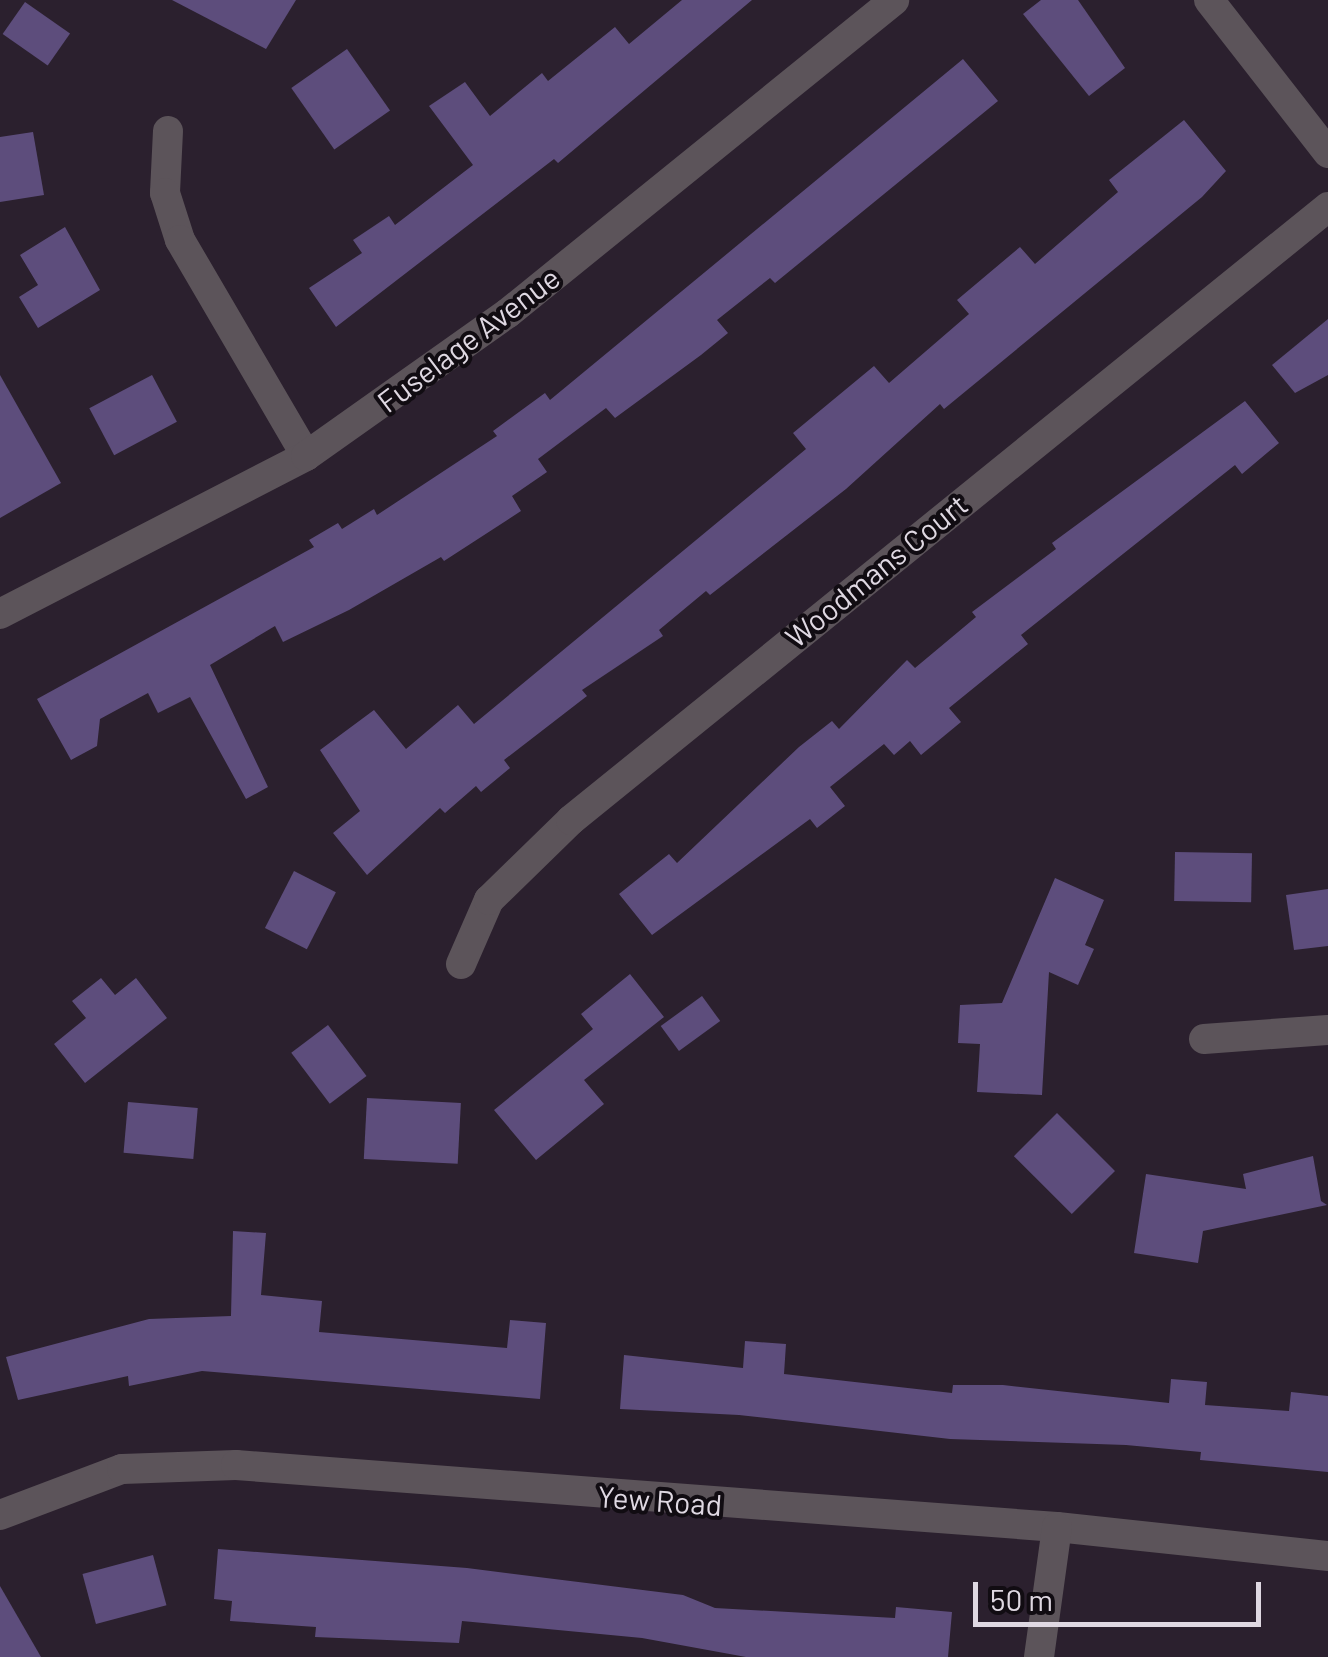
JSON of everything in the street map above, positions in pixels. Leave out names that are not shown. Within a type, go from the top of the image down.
[{"type":"street","name":"Fuselage Avenue","points":[[0,614],[306,456],[508,313],[894,0]]},
{"type":"street","points":[[1208,0],[1328,153]]},
{"type":"street","points":[[168,131],[165,193],[180,240],[306,456]]},
{"type":"street","name":"Woodmans Court","points":[[461,964],[490,900],[571,820],[1328,206]]},
{"type":"street","points":[[1204,1039],[1328,1030]]},
{"type":"street","name":"Yew Road","points":[[0,1516],[122,1469],[221,1465],[1057,1526],[1328,1556]]},
{"type":"street","points":[[1039,1657],[1057,1526]]},
{"type":"building","points":[[172,0],[296,0],[266,49]]},
{"type":"building","points":[[682,0],[752,0],[558,163],[554,159],[336,327],[309,288],[362,253],[353,240],[389,216],[395,225],[473,165],[429,106],[465,82],[490,116],[542,73],[548,81],[615,27],[629,44]]},
{"type":"building","points":[[1041,0],[1078,0],[1125,68],[1089,96],[1023,14]]},
{"type":"building","points":[[25,2],[70,34],[48,65],[3,34]]},
{"type":"building","points":[[347,49],[390,110],[334,149],[291,88]]},
{"type":"building","points":[[963,59],[998,101],[775,283],[770,278],[717,320],[728,333],[701,355],[615,418],[606,408],[538,459],[547,472],[512,496],[521,511],[444,561],[441,557],[349,610],[283,642],[275,626],[210,665],[268,787],[246,799],[190,697],[158,713],[148,693],[100,719],[97,746],[71,760],[37,699],[314,547],[309,540],[338,523],[342,529],[374,509],[377,515],[497,436],[493,431],[545,393],[550,400]]},
{"type":"building","points":[[1184,120],[1226,171],[1202,197],[944,409],[940,404],[846,489],[710,595],[706,591],[659,630],[663,636],[582,690],[587,696],[504,760],[510,768],[481,792],[476,786],[445,813],[440,808],[367,875],[333,833],[360,811],[320,750],[374,710],[406,749],[458,705],[474,724],[806,449],[793,433],[874,366],[889,383],[969,314],[957,300],[1020,247],[1035,264],[1118,192],[1109,180]]},
{"type":"building","points":[[33,132],[44,195],[0,202],[0,137]]},
{"type":"building","points":[[65,227],[100,290],[38,328],[19,297],[38,285],[20,255]]},
{"type":"building","points":[[1328,319],[1328,375],[1295,393],[1272,365]]},
{"type":"building","points":[[0,375],[61,483],[0,518]]},
{"type":"building","points":[[152,375],[177,422],[114,455],[89,408]]},
{"type":"building","points":[[1245,401],[1279,443],[1242,474],[1235,465],[1021,635],[1028,644],[949,708],[961,722],[921,755],[910,741],[894,755],[884,744],[830,787],[845,806],[817,828],[810,819],[652,935],[619,894],[669,854],[677,863],[799,747],[832,721],[839,729],[907,660],[915,668],[976,617],[972,612],[1056,549],[1052,543]]},
{"type":"building","points":[[1175,852],[1252,853],[1251,902],[1174,901]]},
{"type":"building","points":[[294,871],[336,892],[307,949],[265,928]]},
{"type":"building","points":[[1055,878],[1104,900],[1085,945],[1094,949],[1078,985],[1049,972],[1042,1095],[977,1092],[980,1044],[958,1043],[960,1005],[1002,1003]]},
{"type":"building","points":[[1328,889],[1328,946],[1294,950],[1286,895]]},
{"type":"building","points":[[630,974],[664,1017],[584,1080],[604,1104],[536,1160],[494,1110],[593,1029],[581,1014]]},
{"type":"building","points":[[101,978],[115,995],[136,978],[167,1018],[85,1083],[54,1044],[86,1018],[72,1001]]},
{"type":"building","points":[[702,996],[720,1021],[679,1051],[661,1026]]},
{"type":"building","points":[[328,1025],[367,1076],[330,1104],[291,1053]]},
{"type":"building","points":[[367,1098],[461,1103],[458,1164],[364,1159]]},
{"type":"building","points":[[128,1102],[198,1108],[193,1159],[124,1153]]},
{"type":"building","points":[[1057,1113],[1115,1171],[1072,1214],[1014,1156]]},
{"type":"building","points":[[1313,1156],[1321,1201],[1327,1205],[1203,1231],[1198,1263],[1134,1253],[1146,1174],[1246,1189],[1243,1174]]},
{"type":"building","points":[[233,1231],[266,1233],[261,1295],[322,1301],[319,1332],[507,1348],[510,1320],[546,1323],[540,1399],[202,1371],[129,1386],[128,1376],[18,1400],[6,1357],[149,1319],[231,1316]]},
{"type":"building","points":[[745,1341],[786,1344],[784,1374],[952,1393],[953,1385],[1003,1385],[1169,1403],[1171,1379],[1207,1382],[1205,1405],[1289,1411],[1291,1392],[1328,1396],[1328,1472],[1200,1460],[1201,1452],[1126,1445],[950,1439],[739,1415],[620,1409],[624,1355],[743,1368]]},
{"type":"building","points":[[218,1549],[467,1568],[683,1595],[715,1608],[895,1618],[896,1607],[952,1612],[948,1657],[746,1657],[642,1638],[462,1621],[459,1643],[315,1637],[316,1627],[230,1621],[232,1601],[214,1599]]},
{"type":"building","points":[[153,1555],[166,1605],[96,1624],[82,1574]]},
{"type":"building","points":[[0,1586],[41,1657],[0,1657]]}]
